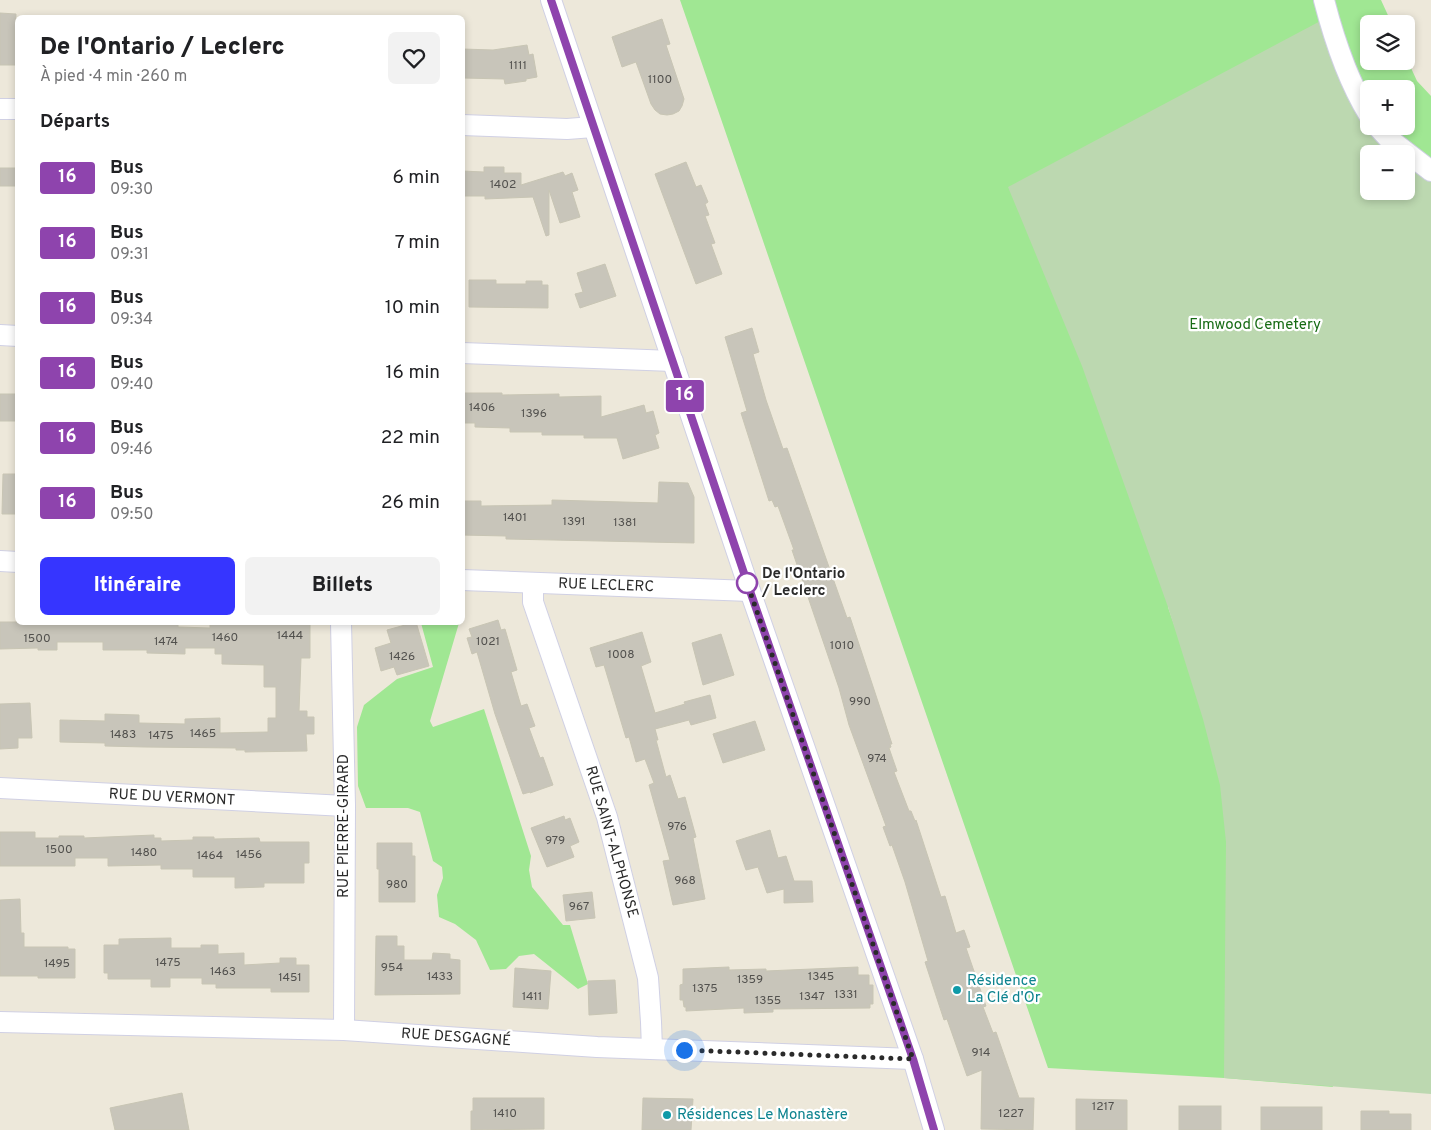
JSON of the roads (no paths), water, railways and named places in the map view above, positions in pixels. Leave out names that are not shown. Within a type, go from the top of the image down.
[{"type":"street","points":[[551,0],[750,591],[913,1059],[934,1130]]},
{"type":"street","points":[[1324,0],[1350,80],[1360,98]]},
{"type":"street","points":[[0,109],[15,109]]},
{"type":"street","points":[[465,125],[567,129],[593,128]]},
{"type":"street","points":[[1385,135],[1431,171]]},
{"type":"street","points":[[0,335],[15,336]]},
{"type":"street","points":[[465,353],[674,361]]},
{"type":"street","points":[[0,561],[15,562]]},
{"type":"street","name":"RUE LECLERC","points":[[465,580],[750,591]]},
{"type":"street","name":"RUE SAINT-ALPHONSE","points":[[533,583],[533,602],[607,816],[648,978],[652,1022],[652,1049]]},
{"type":"street","name":"RUE PIERRE-GIRARD","points":[[340,625],[345,806],[344,1030]]},
{"type":"street","name":"RUE DU VERMONT","points":[[0,788],[345,806]]},
{"type":"street","name":"RUE DESGAGNÉ","points":[[0,1022],[344,1030],[597,1047],[913,1059]]},
{"type":"place","name":"De l'Ontario / Leclerc","points":[[747,583]]},
{"type":"place","name":"Résidence La Clé d'Or","points":[[957,990]]},
{"type":"place","name":"Résidences Le Monastère","points":[[667,1115]]},
{"type":"park label","name":"Elmwood Cemetery","points":[[1255,325]]}]
